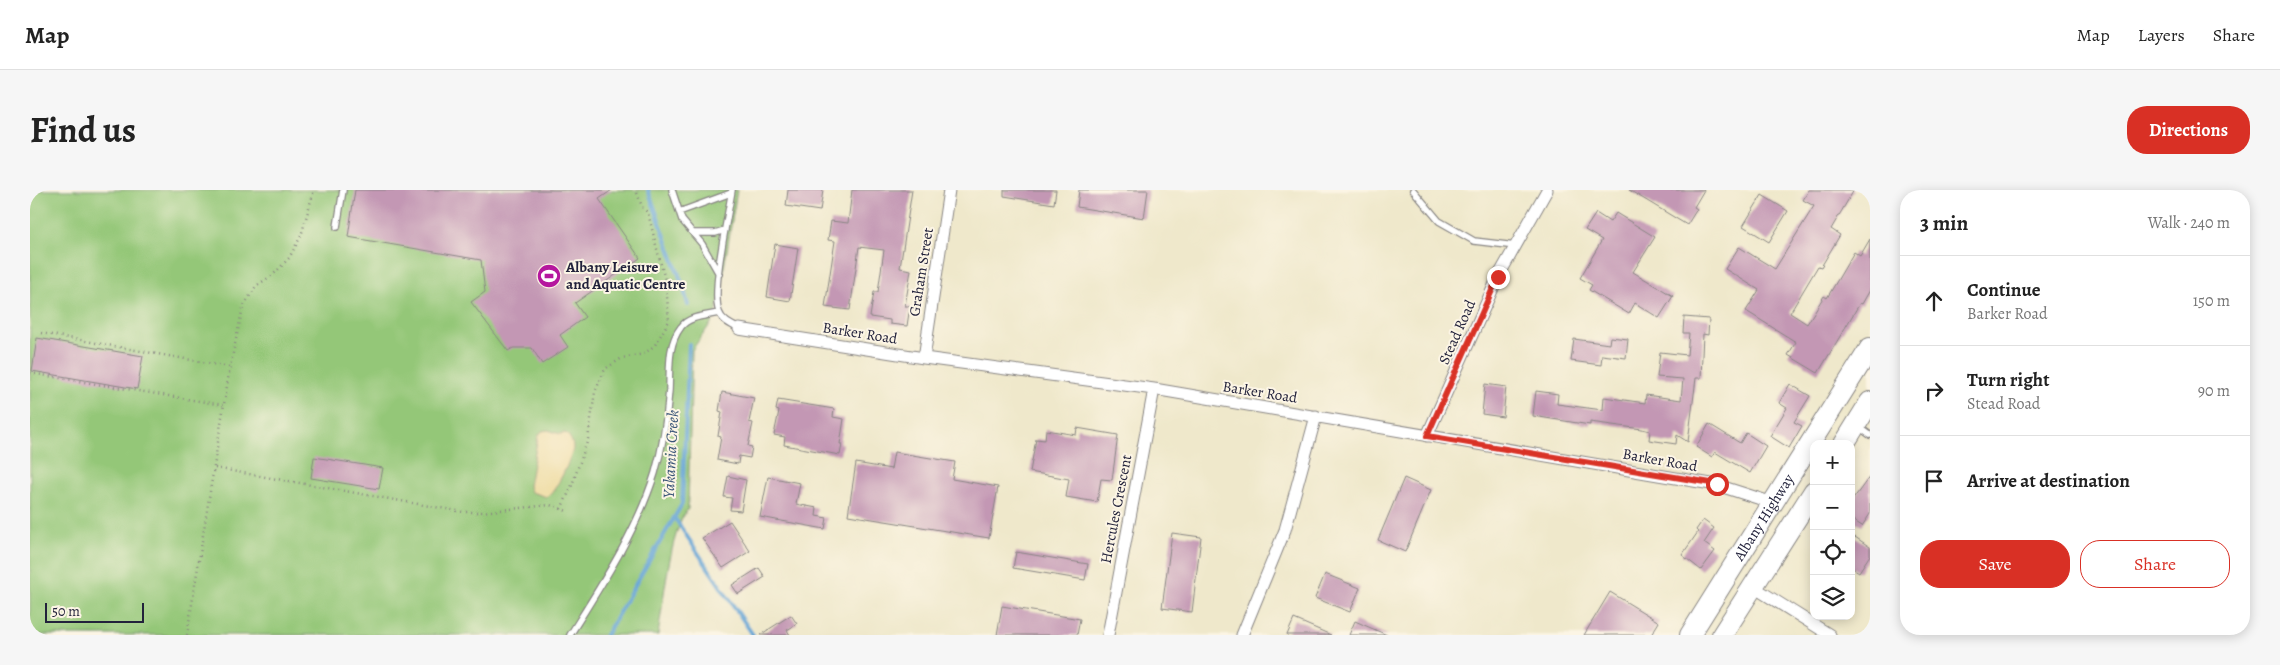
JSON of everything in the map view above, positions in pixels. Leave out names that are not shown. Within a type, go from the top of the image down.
[{"type":"highway","name":"Albany Highway","points":[[1690,635],[1870,348]]},
{"type":"highway","points":[[1849,440],[1863,430],[1870,402]]},
{"type":"highway","name":"Albany Highway","points":[[1722,635],[1810,497]]},
{"type":"street","name":"Graham Street","points":[[924,358],[949,190]]},
{"type":"street","name":"Stead Road","points":[[1427,436],[1498,277],[1547,190]]},
{"type":"street","name":"Barker Road","points":[[739,329],[924,358],[1154,390],[1316,416],[1717,484],[1773,503]]},
{"type":"street","name":"Hercules Crescent","points":[[1108,635],[1154,390]]},
{"type":"street","points":[[1242,635],[1285,530],[1316,416]]},
{"type":"street","points":[[1752,586],[1830,635]]},
{"type":"lane","points":[[337,227],[343,190]]},
{"type":"lane","points":[[672,190],[682,220],[702,244],[719,274]]},
{"type":"lane","points":[[1413,190],[1438,221],[1474,241],[1516,246]]},
{"type":"lane","points":[[679,212],[731,192]]},
{"type":"lane","points":[[731,192],[719,274],[719,313],[728,324],[739,329]]},
{"type":"lane","points":[[692,233],[715,233],[725,230]]},
{"type":"lane","points":[[570,635],[594,598],[639,518],[655,473],[664,435],[669,390],[670,355],[681,328],[692,318],[719,313]]},
{"type":"path","points":[[187,635],[230,367],[243,307],[248,295],[256,286],[274,274],[289,258],[301,236],[314,190]]},
{"type":"path","points":[[561,509],[571,488],[588,439],[595,392],[605,369],[622,358],[644,354],[655,346],[669,321],[666,284],[648,214],[642,207],[636,190]]},
{"type":"path","points":[[41,333],[230,367]]},
{"type":"path","points":[[30,373],[224,405]]},
{"type":"path","points":[[215,468],[463,512],[481,512],[550,504],[567,511]]},
{"type":"green space","points":[[30,190],[737,190],[716,316],[692,350],[688,509],[676,533],[658,635],[30,635]]},
{"type":"sand","points":[[548,430],[560,434],[566,433],[571,440],[573,448],[563,475],[554,490],[547,497],[531,492],[529,486],[538,436],[542,431]]},
{"type":"building","name":"Albany Leisure and Aquatic Centre","points":[[355,190],[612,190],[599,199],[640,258],[575,303],[585,317],[560,335],[568,347],[542,364],[532,348],[513,348],[508,351],[471,302],[485,292],[481,260],[348,237]]},
{"type":"building","points":[[788,190],[823,190],[820,211],[786,206]]},
{"type":"building","points":[[852,190],[912,190],[900,268],[911,270],[905,306],[910,306],[907,326],[890,324],[890,320],[870,317],[874,292],[878,292],[884,250],[859,247],[850,310],[825,307],[835,241],[828,240],[831,221],[848,223]]},
{"type":"building","points":[[1004,190],[1056,190],[1054,204],[1004,196]]},
{"type":"building","points":[[1079,190],[1148,190],[1144,218],[1077,207]]},
{"type":"building","points":[[1629,190],[1704,190],[1694,207],[1697,209],[1687,225]]},
{"type":"building","points":[[1809,190],[1854,190],[1831,229],[1840,235],[1821,267],[1818,266],[1790,313],[1807,324],[1824,296],[1827,298],[1854,252],[1860,256],[1870,239],[1870,290],[1862,304],[1860,303],[1818,373],[1788,355],[1796,342],[1746,311],[1759,290],[1725,269],[1739,247],[1775,269],[1814,206],[1803,200]]},
{"type":"building","points":[[1762,195],[1788,211],[1769,242],[1743,226]]},
{"type":"building","points":[[1596,213],[1610,222],[1616,213],[1655,237],[1633,272],[1673,296],[1659,318],[1635,303],[1629,314],[1589,290],[1592,285],[1580,278],[1602,240],[1585,230]]},
{"type":"building","points":[[775,244],[798,248],[790,301],[767,297]]},
{"type":"building","points":[[1684,317],[1709,319],[1708,335],[1703,334],[1701,378],[1696,378],[1688,442],[1677,435],[1676,444],[1649,440],[1650,431],[1642,429],[1590,422],[1590,425],[1533,416],[1536,391],[1558,394],[1557,404],[1603,410],[1604,397],[1645,403],[1646,395],[1681,400],[1683,379],[1657,377],[1660,352],[1687,355],[1689,333],[1683,333]]},
{"type":"building","points":[[1610,337],[1628,339],[1626,358],[1602,355],[1601,365],[1571,361],[1574,339],[1609,344]]},
{"type":"building","points":[[37,338],[143,356],[137,389],[32,371]]},
{"type":"building","points":[[1485,384],[1506,387],[1503,417],[1482,414]]},
{"type":"building","points":[[1790,384],[1810,396],[1794,422],[1802,426],[1789,448],[1770,436],[1787,408],[1779,403]]},
{"type":"building","points":[[722,392],[754,398],[749,422],[753,423],[748,446],[752,447],[750,458],[739,456],[738,464],[717,460],[721,437],[718,436],[722,412],[719,411]]},
{"type":"building","points":[[778,400],[834,409],[833,417],[844,419],[840,455],[784,445],[785,437],[774,435],[779,411],[776,410]]},
{"type":"building","points":[[1709,424],[1740,443],[1746,433],[1766,446],[1750,473],[1715,452],[1712,457],[1696,447]]},
{"type":"building","points":[[1077,428],[1118,435],[1112,480],[1101,479],[1097,502],[1066,497],[1069,479],[1030,472],[1036,439],[1045,440],[1046,430],[1076,435]]},
{"type":"building","points":[[894,452],[955,462],[952,479],[998,487],[989,538],[848,515],[856,463],[891,469]]},
{"type":"building","points":[[314,457],[383,468],[379,489],[311,478]]},
{"type":"building","points":[[728,476],[746,480],[741,511],[730,510],[732,498],[724,497]]},
{"type":"building","points":[[1870,476],[1870,514],[1862,526],[1855,522],[1855,497]]},
{"type":"building","points":[[768,477],[800,483],[796,504],[817,508],[816,516],[827,518],[825,529],[760,517]]},
{"type":"building","points":[[1404,478],[1431,490],[1405,552],[1378,540]]},
{"type":"building","points":[[1703,520],[1714,528],[1704,543],[1715,551],[1701,570],[1682,555],[1698,532],[1696,530]]},
{"type":"building","points":[[730,521],[750,551],[723,568],[702,538]]},
{"type":"building","points":[[1172,533],[1201,537],[1192,612],[1162,608]]},
{"type":"building","points":[[1855,537],[1870,547],[1870,555],[1859,572],[1855,570]]},
{"type":"building","points":[[1016,552],[1088,564],[1085,580],[1013,568]]},
{"type":"building","points":[[759,568],[765,577],[738,594],[732,585]]},
{"type":"building","points":[[1325,574],[1360,588],[1350,612],[1315,598]]},
{"type":"building","points":[[1610,592],[1659,622],[1651,635],[1584,635]]},
{"type":"building","points":[[1002,606],[1080,619],[1077,635],[997,635]]},
{"type":"building","points":[[791,615],[797,624],[787,630],[790,635],[760,635]]},
{"type":"building","points":[[1294,619],[1331,635],[1287,635]]},
{"type":"building","points":[[1355,621],[1387,635],[1349,635]]},
{"type":"waterway","name":"Yakamia Creek","points":[[648,190],[683,286],[688,305]]},
{"type":"waterway","name":"Yakamia Creek","points":[[606,635],[682,504],[689,344]]},
{"type":"waterway","points":[[674,517],[753,635]]},
{"type":"place","name":"Albany Leisure and Aquatic Centre","points":[[549,276]]},
{"type":"route","points":[[1498,277],[1427,436],[1717,484]]}]
